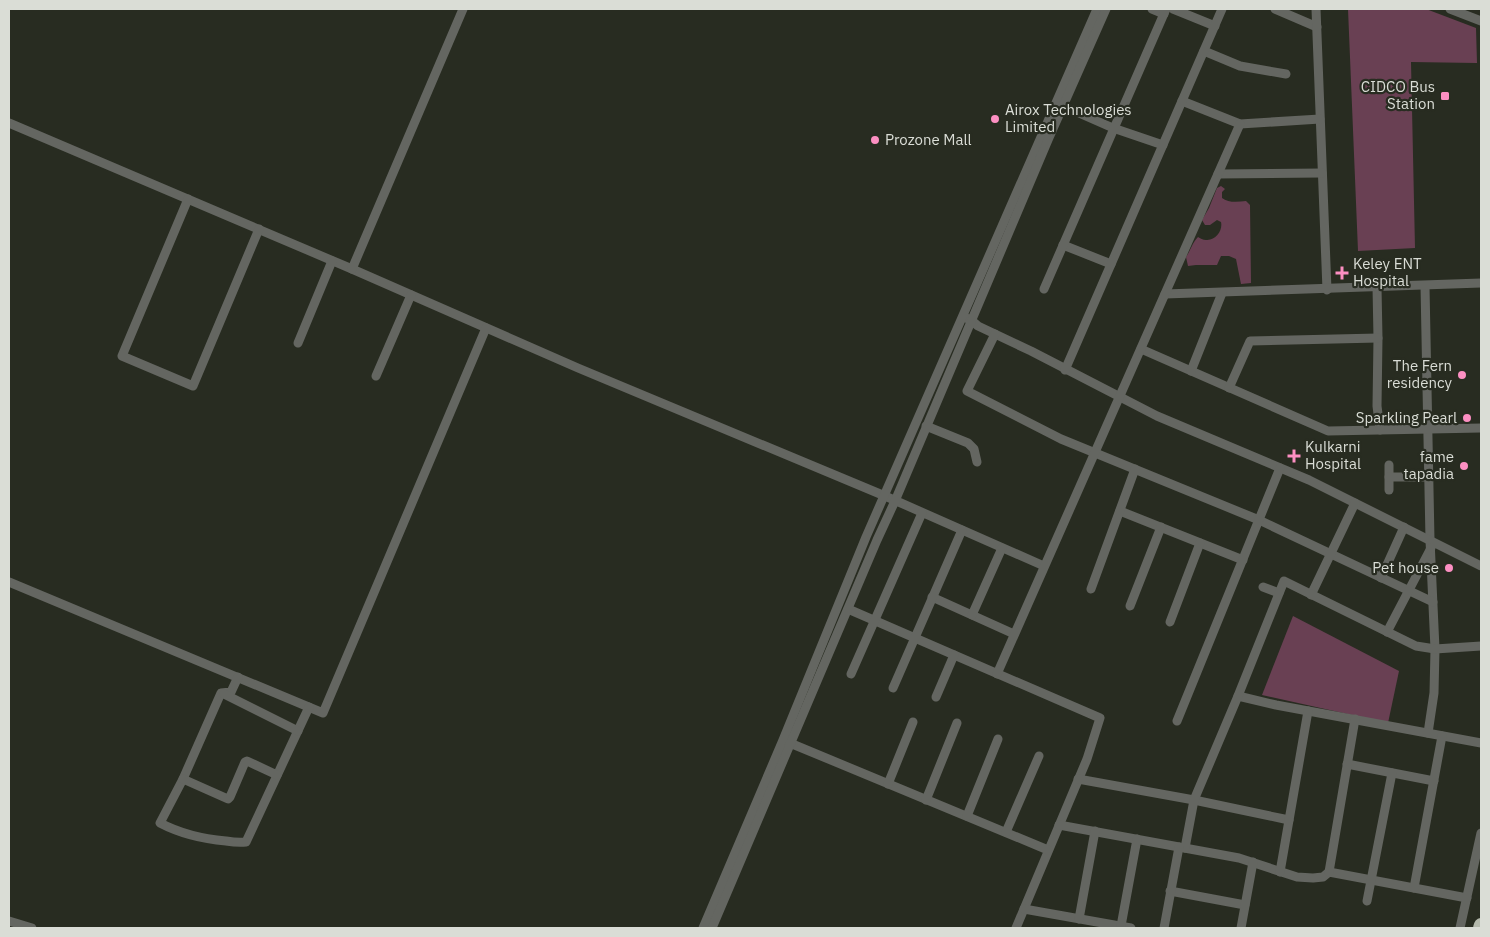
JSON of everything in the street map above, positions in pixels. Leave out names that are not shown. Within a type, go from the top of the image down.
[{"type":"street","points":[[352,269],[463,9]]},
{"type":"street","points":[[703,928],[760,805],[895,501],[1097,9]]},
{"type":"street","points":[[787,742],[827,632],[885,496],[968,323],[1106,9]]},
{"type":"street","points":[[1044,289],[1165,11],[1152,9]]},
{"type":"street","points":[[1174,9],[1215,26]]},
{"type":"street","points":[[1065,370],[1222,9]]},
{"type":"street","points":[[1275,9],[1317,27]]},
{"type":"street","points":[[1316,9],[1327,290]]},
{"type":"street","points":[[1450,9],[1481,21]]},
{"type":"street","points":[[1204,52],[1240,66],[1286,74]]},
{"type":"street","points":[[1182,100],[1240,124],[1320,119]]},
{"type":"street","points":[[1063,106],[1113,128],[1162,145]]},
{"type":"street","points":[[9,123],[332,260],[578,368],[885,496],[1044,566]]},
{"type":"street","points":[[997,674],[1240,124]]},
{"type":"street","points":[[1218,174],[1322,173]]},
{"type":"street","points":[[188,199],[122,356],[193,386],[259,229]]},
{"type":"street","points":[[1063,245],[1110,264]]},
{"type":"street","points":[[298,343],[332,260]]},
{"type":"street","points":[[1165,294],[1327,290],[1481,283]]},
{"type":"street","points":[[1425,286],[1435,649],[1434,693],[1428,733]]},
{"type":"street","points":[[1377,288],[1377,406],[1380,430]]},
{"type":"street","points":[[1191,371],[1222,293]]},
{"type":"street","points":[[376,376],[411,295]]},
{"type":"street","points":[[968,323],[995,334],[1158,416],[1309,480],[1404,527],[1431,544],[1481,566]]},
{"type":"street","points":[[9,582],[323,713],[486,328]]},
{"type":"street","points":[[995,334],[967,391],[1061,440],[1259,520],[1433,602]]},
{"type":"street","points":[[1229,388],[1250,341],[1378,338]]},
{"type":"street","points":[[1140,349],[1328,431],[1481,428]]},
{"type":"street","points":[[926,426],[968,443],[974,449],[977,462]]},
{"type":"street","points":[[1389,465],[1389,490]]},
{"type":"street","points":[[1177,721],[1280,468]]},
{"type":"street","points":[[1091,589],[1135,469]]},
{"type":"street","points":[[1389,477],[1429,477]]},
{"type":"street","points":[[1311,595],[1355,503]]},
{"type":"street","points":[[1120,511],[1243,560]]},
{"type":"street","points":[[852,674],[922,513]]},
{"type":"street","points":[[1130,606],[1160,527]]},
{"type":"street","points":[[1381,578],[1404,527]]},
{"type":"street","points":[[893,688],[962,530]]},
{"type":"street","points":[[1170,622],[1200,543]]},
{"type":"street","points":[[1387,632],[1431,544]]},
{"type":"street","points":[[972,615],[1002,548]]},
{"type":"street","points":[[1164,928],[1170,891],[1194,800],[1284,581],[1416,646],[1435,649],[1481,646]]},
{"type":"street","points":[[1263,587],[1279,593]]},
{"type":"street","points":[[932,597],[1014,634]]},
{"type":"street","points":[[848,609],[1100,718],[1087,759],[1016,928]]},
{"type":"street","points":[[936,697],[954,655]]},
{"type":"street","points":[[221,692],[231,692],[238,678]]},
{"type":"street","points":[[221,692],[183,779],[160,823],[171,829],[204,839],[243,843],[247,840],[309,707]]},
{"type":"street","points":[[221,692],[298,731]]},
{"type":"street","points":[[1238,696],[1481,743]]},
{"type":"street","points":[[1280,872],[1308,710]]},
{"type":"street","points":[[1059,825],[1239,858],[1297,877],[1323,877],[1329,872],[1355,720]]},
{"type":"street","points":[[888,784],[913,722]]},
{"type":"street","points":[[926,800],[957,723]]},
{"type":"street","points":[[1414,888],[1442,736]]},
{"type":"street","points":[[966,816],[998,739]]},
{"type":"street","points":[[787,742],[1048,850]]},
{"type":"street","points":[[1006,832],[1039,756]]},
{"type":"street","points":[[183,779],[228,799],[245,762],[277,775]]},
{"type":"street","points":[[1347,764],[1434,781]]},
{"type":"street","points":[[1367,901],[1392,773]]},
{"type":"street","points":[[1078,779],[1194,800],[1289,820]]},
{"type":"street","points":[[712,928],[760,805]]},
{"type":"street","points":[[1079,919],[1095,831]]},
{"type":"street","points":[[1460,928],[1481,833]]},
{"type":"street","points":[[1121,926],[1137,839]]},
{"type":"street","points":[[1241,928],[1254,862]]},
{"type":"street","points":[[1329,872],[1467,898]]},
{"type":"street","points":[[1170,891],[1245,905]]},
{"type":"street","points":[[1024,909],[1131,928]]},
{"type":"street","points":[[9,921],[32,928]]},
{"type":"shaded area","points":[[1348,9],[1426,9],[1476,28],[1477,63],[1411,62],[1415,248],[1358,251]]},
{"type":"shaded area","points":[[1221,186],[1225,189],[1222,192],[1224,200],[1233,202],[1246,201],[1250,205],[1251,283],[1241,284],[1236,259],[1229,256],[1221,256],[1217,265],[1188,266],[1186,257],[1198,237],[1210,240],[1216,237],[1220,231],[1221,222],[1217,220],[1210,225],[1205,225],[1202,220],[1217,188]]},
{"type":"shaded area","points":[[1293,616],[1399,671],[1388,723],[1262,695]]},
{"type":"place","name":"CIDCO Bus Station","points":[[1445,96]]},
{"type":"place","name":"Airox Technologies Limited","points":[[995,119]]},
{"type":"place","name":"Prozone Mall","points":[[875,140]]},
{"type":"place","name":"Keley ENT Hospital","points":[[1342,273]]},
{"type":"place","name":"The Fern residency","points":[[1462,375]]},
{"type":"place","name":"Sparkling Pearl","points":[[1467,418]]},
{"type":"place","name":"Kulkarni Hospital","points":[[1294,456]]},
{"type":"place","name":"fame tapadia","points":[[1464,466]]},
{"type":"place","name":"Pet house","points":[[1449,568]]}]
